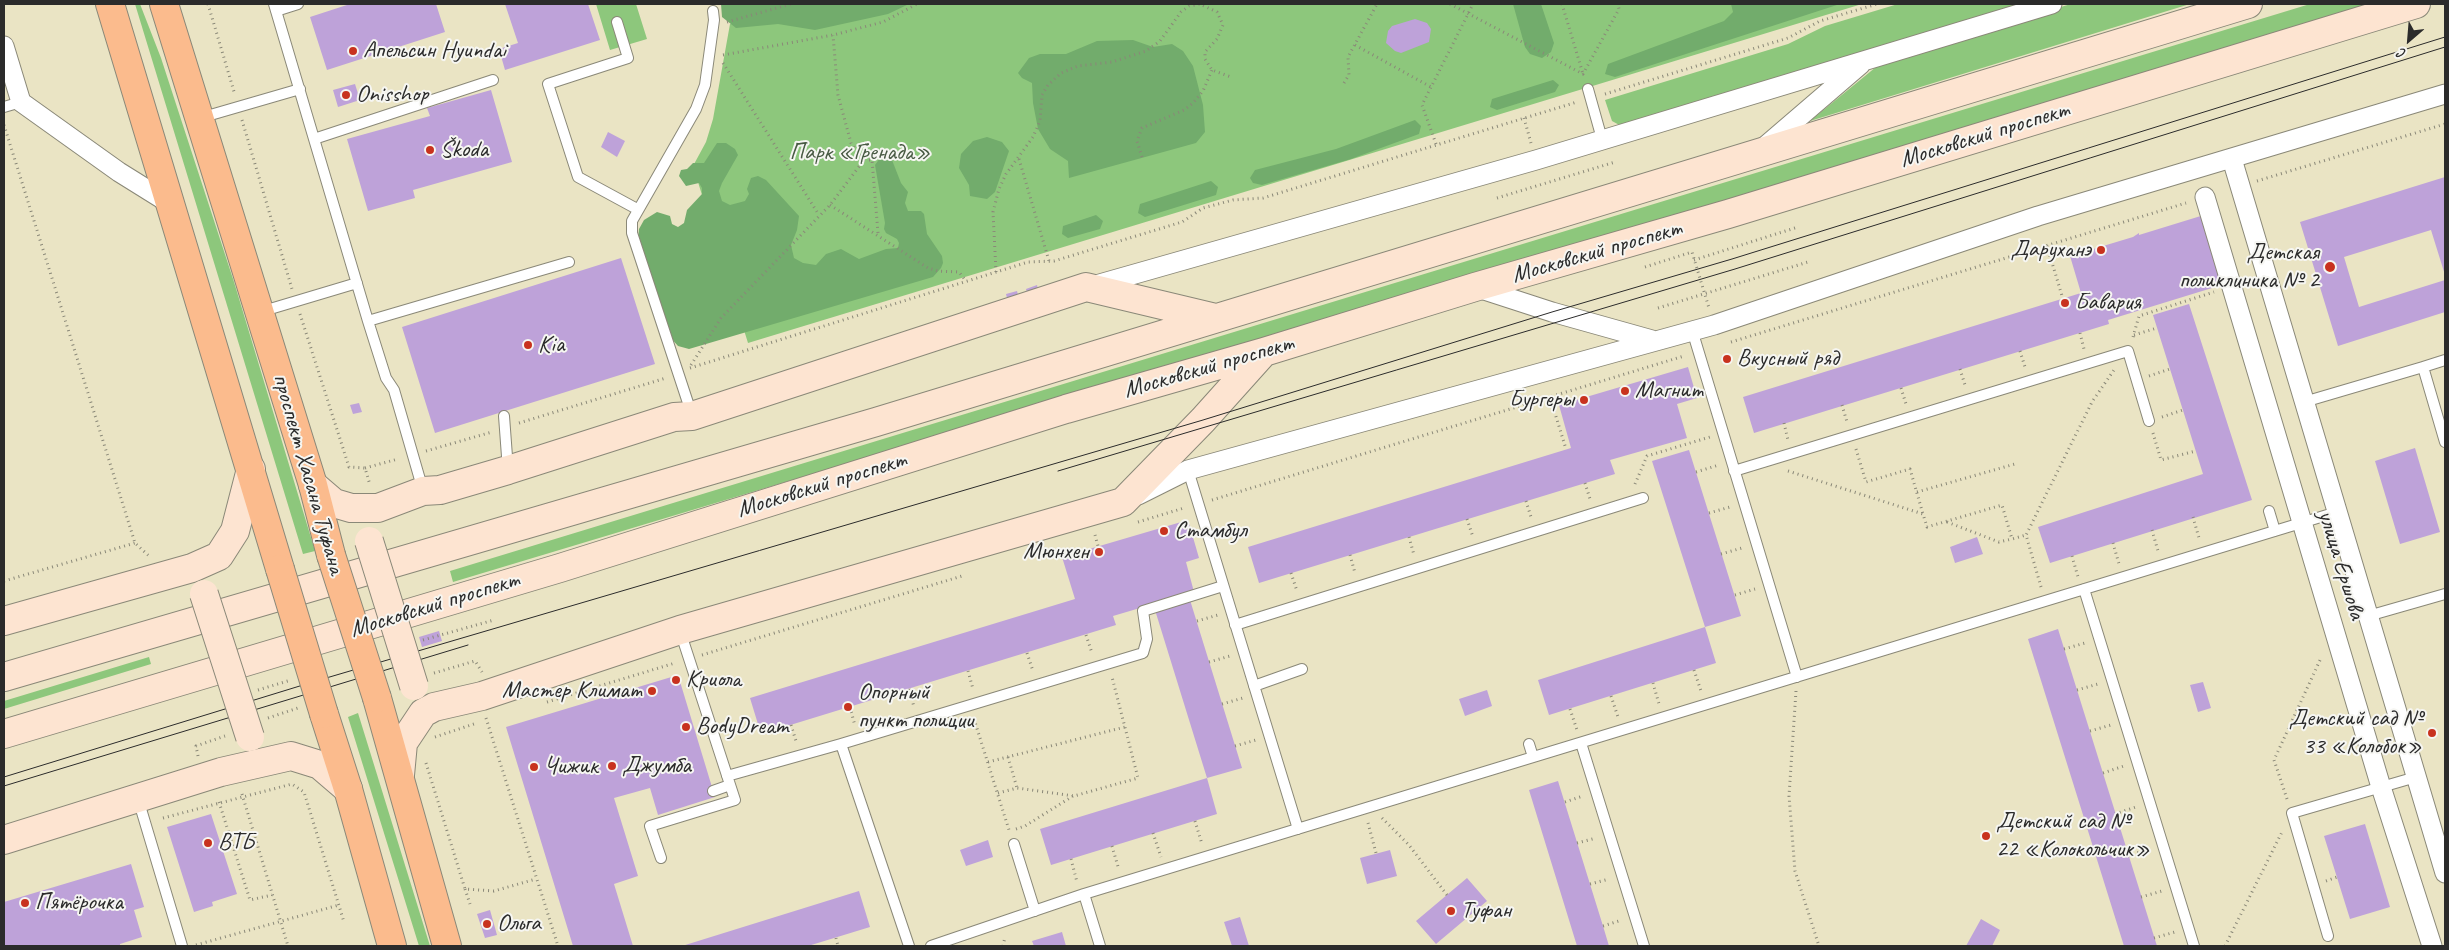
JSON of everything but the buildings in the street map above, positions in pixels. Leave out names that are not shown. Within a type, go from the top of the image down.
[{"type":"main road","points":[[110,4],[348,789],[392,946]]},
{"type":"main road","name":"проспект Хасана Туфана","points":[[164,4],[198,119],[314,486],[331,555],[400,775],[447,946]]},
{"type":"main road","name":"Московский проспект","points":[[4,677],[876,422],[2248,4]]},
{"type":"main road","name":"Московский проспект","points":[[4,734],[560,568],[1066,409],[1738,211],[2416,4]]},
{"type":"main road","points":[[314,486],[334,503],[351,508],[378,508],[423,491],[440,490],[508,470],[674,417],[692,416],[1086,287],[1218,318]]},
{"type":"main road","points":[[400,775],[402,743],[423,713],[434,707],[482,696],[680,630],[1127,513],[1203,420],[1264,352]]},
{"type":"main road","points":[[4,621],[192,568],[219,556],[235,531],[251,469]]},
{"type":"main road","points":[[378,508],[370,519],[369,541],[414,686],[423,701],[434,707]]},
{"type":"main road","points":[[169,574],[192,578],[204,594],[250,737],[247,753],[222,772]]},
{"type":"main road","points":[[4,840],[222,772],[291,756],[320,765],[348,789]]},
{"type":"street","points":[[1086,287],[1602,140],[2052,4]]},
{"type":"street","points":[[4,46],[12,104],[172,205]]},
{"type":"street","points":[[1753,156],[1868,59]]},
{"type":"street","points":[[1127,513],[1188,470],[1653,340],[1714,325],[2038,216],[2232,160],[2445,94]]},
{"type":"street","points":[[2232,160],[2445,873]]},
{"type":"street","name":"улица Ершова","points":[[2205,197],[2381,787],[2432,946]]},
{"type":"street","points":[[1475,287],[1552,312],[1653,340]]},
{"type":"lane","points":[[298,4],[275,7],[368,321],[386,378],[394,390],[423,491]]},
{"type":"lane","points":[[692,416],[680,374],[632,233],[632,221],[637,209],[684,133],[696,109],[705,85],[714,20],[713,10]]},
{"type":"lane","points":[[617,22],[628,58],[548,84],[578,177],[637,209]]},
{"type":"lane","points":[[314,139],[493,80]]},
{"type":"lane","points":[[198,119],[300,89]]},
{"type":"lane","points":[[1589,94],[1602,140]]},
{"type":"lane","points":[[368,321],[569,262]]},
{"type":"lane","points":[[260,312],[357,283]]},
{"type":"lane","points":[[1692,330],[1797,676]]},
{"type":"lane","points":[[1733,466],[1762,463],[2128,351],[2149,421]]},
{"type":"lane","points":[[2304,402],[2445,360]]},
{"type":"lane","points":[[2423,367],[2445,442]]},
{"type":"lane","points":[[504,416],[508,470]]},
{"type":"lane","points":[[1188,470],[1298,829]]},
{"type":"lane","points":[[1236,625],[1643,498]]},
{"type":"lane","points":[[2269,511],[2275,530]]},
{"type":"lane","points":[[931,946],[1083,895],[1206,857],[2337,512]]},
{"type":"lane","points":[[713,791],[728,781],[841,744],[1143,653],[1147,639],[1143,611],[1223,586]]},
{"type":"lane","points":[[2083,589],[2194,946]]},
{"type":"lane","points":[[2368,616],[2445,594]]},
{"type":"lane","points":[[660,858],[650,826],[667,816],[735,800],[680,630]]},
{"type":"lane","points":[[1255,690],[1302,669]]},
{"type":"lane","points":[[1581,743],[1644,946]]},
{"type":"lane","points":[[841,744],[909,946]]},
{"type":"lane","points":[[1529,744],[1533,757]]},
{"type":"lane","points":[[2328,936],[2292,814],[2416,776]]},
{"type":"lane","points":[[137,798],[182,946]]},
{"type":"lane","points":[[1014,844],[1035,911]]},
{"type":"lane","points":[[1083,895],[1100,946]]},
{"type":"path","points":[[208,4],[296,302],[349,467],[365,468],[505,428],[680,374],[689,368],[1028,262],[1048,261],[1182,222],[1203,208],[1233,200],[1263,198],[1589,94],[1788,38],[1820,22],[1877,4]]},
{"type":"path","points":[[725,23],[792,4]]},
{"type":"path","points":[[719,56],[832,35],[883,22],[917,4]]},
{"type":"path","points":[[1344,83],[1349,78],[1347,60],[1377,4]]},
{"type":"path","points":[[1450,4],[1583,74]]},
{"type":"path","points":[[1436,144],[1422,105],[1473,4]]},
{"type":"path","points":[[1562,4],[1589,94]]},
{"type":"path","points":[[1583,74],[1619,9],[1618,4]]},
{"type":"path","points":[[996,272],[994,212],[999,189],[1006,174],[1019,159],[1033,137],[1040,121],[1042,95],[1048,85],[1062,73],[1078,66],[1112,62],[1146,51],[1160,41],[1181,12],[1195,5],[1210,5],[1217,12],[1223,25],[1217,39],[1205,52],[1205,59],[1212,70],[1231,78]]},
{"type":"path","points":[[832,35],[838,95],[851,143],[864,160]]},
{"type":"path","points":[[1354,45],[1431,87]]},
{"type":"path","points":[[720,48],[719,56],[819,215]]},
{"type":"path","points":[[1142,158],[1138,141],[1142,128],[1184,110],[1193,103],[1203,92],[1212,70]]},
{"type":"path","points":[[2240,186],[2445,124]]},
{"type":"path","points":[[4,125],[135,543],[4,580]]},
{"type":"path","points":[[1019,159],[1048,261]]},
{"type":"path","points":[[689,368],[721,318],[830,205],[864,160]]},
{"type":"path","points":[[864,160],[872,160],[878,234]]},
{"type":"path","points":[[1496,198],[1615,162]]},
{"type":"path","points":[[1645,267],[1692,252],[1719,346],[2205,197]]},
{"type":"path","points":[[830,205],[878,234],[928,268],[938,271],[959,272],[966,281]]},
{"type":"path","points":[[1694,260],[1798,227]]},
{"type":"path","points":[[2047,246],[2063,299]]},
{"type":"path","points":[[1658,308],[1808,262]]},
{"type":"path","points":[[2045,601],[2026,535],[2092,402],[2128,351],[2139,316],[2232,286]]},
{"type":"path","points":[[2134,335],[2157,328]]},
{"type":"path","points":[[1127,513],[1198,504],[1698,352]]},
{"type":"path","points":[[686,359],[689,368]]},
{"type":"path","points":[[2137,380],[2170,369]]},
{"type":"path","points":[[1550,397],[1566,449]]},
{"type":"path","points":[[2183,410],[2149,421],[2161,460],[2196,451]]},
{"type":"path","points":[[1627,504],[1648,456],[1722,434]]},
{"type":"path","points":[[1851,435],[1866,482],[1910,469],[1927,526],[2002,505],[2012,539]]},
{"type":"path","points":[[1762,463],[1923,514]]},
{"type":"path","points":[[1917,492],[2014,464]]},
{"type":"path","points":[[1696,472],[1733,466]]},
{"type":"path","points":[[365,468],[378,508]]},
{"type":"path","points":[[1709,514],[1744,503]]},
{"type":"path","points":[[2193,517],[2204,552]]},
{"type":"path","points":[[1946,521],[1999,542],[2026,535]]},
{"type":"path","points":[[2152,530],[2162,565]]},
{"type":"path","points":[[1086,538],[1104,532]]},
{"type":"path","points":[[1095,535],[1098,546]]},
{"type":"path","points":[[1722,554],[1756,543]]},
{"type":"path","points":[[2113,543],[2123,577]]},
{"type":"path","points":[[2072,556],[2083,589]]},
{"type":"path","points":[[542,703],[964,575]]},
{"type":"path","points":[[1735,595],[1769,585]]},
{"type":"path","points":[[1197,621],[1231,611]]},
{"type":"path","points":[[435,637],[494,620]]},
{"type":"path","points":[[2225,946],[2292,814],[2274,760],[2334,630]]},
{"type":"path","points":[[1086,635],[1096,666]]},
{"type":"path","points":[[2064,649],[2099,638]]},
{"type":"path","points":[[1209,662],[1244,652]]},
{"type":"path","points":[[1027,653],[1037,684]]},
{"type":"path","points":[[438,672],[475,661]]},
{"type":"path","points":[[1009,830],[1025,826],[1074,796],[1138,778],[1108,662]]},
{"type":"path","points":[[1694,670],[1705,705]]},
{"type":"path","points":[[1797,676],[1789,796],[1796,871],[1819,946]]},
{"type":"path","points":[[2077,690],[2112,679]]},
{"type":"path","points":[[1653,683],[1663,718]]},
{"type":"path","points":[[1222,704],[1255,690]]},
{"type":"path","points":[[1611,696],[1622,730]]},
{"type":"path","points":[[970,704],[1014,844]]},
{"type":"path","points":[[1570,709],[1581,743]]},
{"type":"path","points":[[431,738],[496,717]]},
{"type":"path","points":[[486,720],[558,946]]},
{"type":"path","points":[[2090,731],[2125,720]]},
{"type":"path","points":[[988,762],[1125,727]]},
{"type":"path","points":[[1235,746],[1270,736]]},
{"type":"path","points":[[196,746],[222,737]]},
{"type":"path","points":[[1008,757],[1017,788]]},
{"type":"path","points":[[426,762],[470,904]]},
{"type":"path","points":[[2103,773],[2138,762]]},
{"type":"path","points":[[162,818],[292,784],[304,792],[344,922]]},
{"type":"path","points":[[998,793],[1017,788],[1074,796]]},
{"type":"path","points":[[242,796],[288,946]]},
{"type":"path","points":[[219,802],[250,900],[272,894]]},
{"type":"path","points":[[2115,814],[2150,803]]},
{"type":"path","points":[[1367,808],[1376,853]]},
{"type":"path","points":[[1367,808],[1409,845],[1447,895]]},
{"type":"path","points":[[1196,821],[1206,857]]},
{"type":"path","points":[[1154,833],[1165,870]]},
{"type":"path","points":[[2128,856],[2163,845]]},
{"type":"path","points":[[1112,846],[1122,883]]},
{"type":"path","points":[[1071,859],[1083,895]]},
{"type":"path","points":[[465,889],[494,891],[536,879]]},
{"type":"path","points":[[2141,897],[2176,886]]},
{"type":"path","points":[[193,946],[339,905]]},
{"type":"path","points":[[2154,938],[2188,927]]},
{"type":"path","points":[[836,938],[838,946]]},
{"type":"green space","points":[[135,4],[140,4],[161,58],[234,282],[315,551],[303,554]]},
{"type":"green space","points":[[596,4],[636,4],[647,39],[610,50]]},
{"type":"green space","points":[[721,4],[909,4],[888,14],[815,30],[778,24],[736,28],[722,17]]},
{"type":"green space","name":"Парк «Гренада»","points":[[798,4],[1862,4],[748,343],[693,166],[706,142],[713,119],[730,24]]},
{"type":"green space","points":[[1513,4],[1541,4],[1554,43],[1551,52],[1542,58],[1530,54],[1525,47]]},
{"type":"green space","points":[[1731,4],[1840,4],[1615,77],[1605,74],[1608,64],[1724,21],[1733,12]]},
{"type":"green space","points":[[1898,4],[2032,4],[1623,127],[1612,121],[1605,100],[1788,44],[1825,26]]},
{"type":"green space","points":[[2071,4],[2190,4],[1810,121],[1887,58]]},
{"type":"green space","points":[[2310,4],[2377,4],[999,421],[802,477],[453,582],[450,571]]},
{"type":"green space","points":[[1133,40],[1153,47],[1172,44],[1183,51],[1193,66],[1203,105],[1205,132],[1196,143],[1069,178],[1068,161],[1050,149],[1038,129],[1033,103],[1032,83],[1022,78],[1018,73],[1029,58],[1040,54],[1066,54],[1097,41]]},
{"type":"green space","points":[[1553,80],[1559,85],[1555,92],[1497,110],[1490,107],[1492,99]]},
{"type":"green space","points":[[1415,120],[1421,126],[1419,134],[1351,159],[1262,185],[1253,183],[1250,178],[1255,170],[1336,149]]},
{"type":"green space","points":[[987,137],[1002,142],[1009,151],[995,192],[987,199],[970,196],[969,185],[959,168],[961,154],[973,141]]},
{"type":"green space","points":[[717,143],[726,143],[735,149],[738,155],[719,191],[722,201],[730,205],[745,201],[749,194],[747,189],[751,178],[758,176],[766,180],[799,216],[797,230],[791,245],[794,258],[803,263],[816,265],[826,254],[841,249],[859,259],[886,249],[898,248],[899,243],[897,239],[886,233],[884,229],[885,223],[875,165],[880,158],[888,157],[892,160],[901,183],[908,192],[905,203],[908,211],[921,211],[924,214],[927,234],[942,256],[943,263],[941,268],[933,277],[689,349],[678,346],[670,337],[638,239],[639,229],[644,220],[657,212],[670,216],[672,224],[678,227],[684,223],[687,210],[702,194],[702,188],[699,183],[686,186],[679,176],[681,170],[687,169],[693,163],[704,163]]},
{"type":"green space","points":[[1211,181],[1218,187],[1216,195],[1145,217],[1138,213],[1140,204]]},
{"type":"green space","points":[[1096,215],[1103,221],[1100,229],[1068,238],[1062,234],[1063,226]]},
{"type":"green space","points":[[149,657],[151,664],[4,709],[4,701]]},
{"type":"green space","points":[[358,713],[430,946],[419,946],[348,717]]},
{"type":"tram line","points":[[4,777],[316,681],[1203,420],[1552,312],[1732,259],[2445,37]]},
{"type":"tram line","points":[[1058,471],[1735,269],[2445,47]]},
{"type":"tram line","points":[[4,786],[468,645]]},
{"type":"place","name":"Апельсин Hyundai","points":[[353,51]]},
{"type":"place","name":"Onisshop","points":[[346,95]]},
{"type":"place","name":"Škoda","points":[[430,150]]},
{"type":"place","name":"Даруханэ","points":[[2101,250]]},
{"type":"place","name":"Детская поликлиника № 2","points":[[2330,267]]},
{"type":"place","name":"Бавария","points":[[2065,303]]},
{"type":"place","name":"Kia","points":[[528,345]]},
{"type":"place","name":"Вкусный ряд","points":[[1727,359]]},
{"type":"place","name":"Магнит","points":[[1625,391]]},
{"type":"place","name":"Бургеры","points":[[1584,400]]},
{"type":"place","name":"Стамбул","points":[[1164,531]]},
{"type":"place","name":"Мюнхен","points":[[1099,552]]},
{"type":"place","name":"Криола","points":[[676,680]]},
{"type":"place","name":"Мастер Климат","points":[[652,691]]},
{"type":"place","name":"Опорный пункт полиции","points":[[848,707]]},
{"type":"place","name":"BodyDream","points":[[686,727]]},
{"type":"place","name":"Детский сад № 33 «Колобок»","points":[[2432,733]]},
{"type":"place","name":"Джумба","points":[[612,766]]},
{"type":"place","name":"Чижик","points":[[534,767]]},
{"type":"place","name":"Детский сад № 22 «Колокольчик»","points":[[1986,836]]},
{"type":"place","name":"ВТБ","points":[[208,843]]},
{"type":"place","name":"Пятёрочка","points":[[25,903]]},
{"type":"place","name":"Туфан","points":[[1451,911]]},
{"type":"place","name":"Ольга","points":[[487,924]]}]
